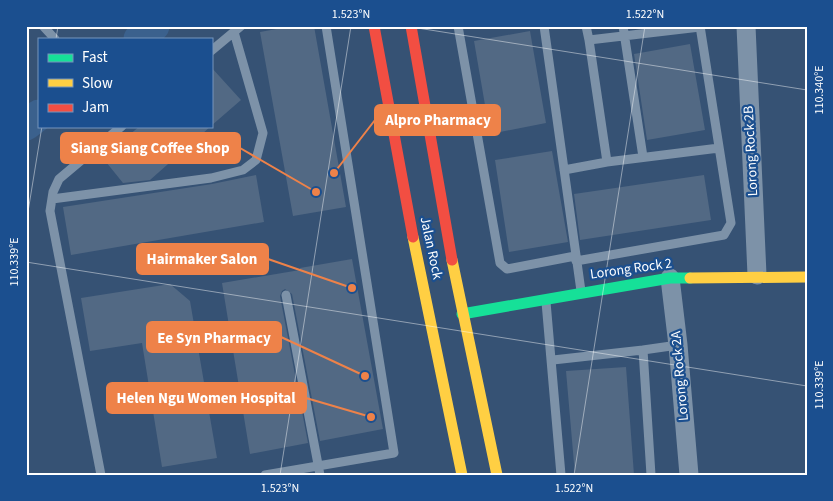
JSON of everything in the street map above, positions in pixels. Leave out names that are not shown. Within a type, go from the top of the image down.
[{"type":"main road","name":"Jalan Rock","points":[[374,26],[398,163],[462,475]]},
{"type":"main road","name":"Jalan Rock","points":[[411,26],[432,158],[462,314],[497,475]]},
{"type":"main road","name":"Lorong Rock 2","points":[[462,314],[581,291],[670,278],[757,275],[807,276]]},
{"type":"street","name":"Lorong Rock 2B","points":[[746,26],[757,275]]},
{"type":"street","name":"Lorong Rock 2A","points":[[670,278],[678,344],[689,475]]},
{"type":"lane","points":[[43,26],[54,38]]},
{"type":"lane","points":[[265,475],[319,470],[394,453],[326,26]]},
{"type":"lane","points":[[458,26],[500,263],[507,269],[724,235],[731,223],[700,27],[624,31],[589,40]]},
{"type":"lane","points":[[544,26],[581,291]]},
{"type":"lane","points":[[586,26],[607,162]]},
{"type":"lane","points":[[52,199],[211,178],[243,170],[256,160],[263,133],[238,29],[212,50]]},
{"type":"lane","points":[[624,31],[643,157]]},
{"type":"lane","points":[[101,475],[50,211],[52,199],[60,179],[119,128]]},
{"type":"lane","points":[[564,170],[607,162],[719,148]]},
{"type":"lane","points":[[286,295],[319,470]]},
{"type":"lane","points":[[546,299],[553,360],[561,475]]},
{"type":"lane","points":[[553,360],[643,350],[678,344]]},
{"type":"lane","points":[[643,350],[651,475]]},
{"type":"building","points":[[293,26],[314,26],[346,207],[293,216],[260,32]]},
{"type":"building","points":[[530,31],[546,123],[490,134],[474,41]]},
{"type":"building","points":[[690,44],[705,130],[647,140],[634,54]]},
{"type":"building","points":[[212,68],[241,100],[212,125]]},
{"type":"building","points":[[138,128],[209,128],[150,180],[123,183],[102,157]]},
{"type":"building","points":[[552,151],[568,242],[509,252],[495,160]]},
{"type":"building","points":[[256,175],[264,222],[71,255],[63,207],[212,184]]},
{"type":"building","points":[[704,175],[711,220],[580,240],[574,194]]},
{"type":"building","points":[[352,259],[383,429],[320,441],[292,294],[285,289],[280,296],[308,443],[250,454],[222,283]]},
{"type":"building","points":[[170,284],[190,301],[217,458],[162,467],[142,343],[90,351],[81,298]]},
{"type":"building","points":[[626,367],[634,475],[575,475],[566,371]]},
{"type":"waterway","points":[[140,38],[154,26]]},
{"type":"waterway","points":[[26,125],[38,116]]},
{"type":"traffic: fast","points":[[462,314],[670,278],[690,278]]},
{"type":"traffic: slow","points":[[413,237],[462,475]]},
{"type":"traffic: slow","points":[[452,260],[497,475]]},
{"type":"traffic: slow","points":[[690,278],[807,277]]},
{"type":"traffic: jam","points":[[374,26],[413,237]]},
{"type":"traffic: jam","points":[[411,26],[452,260]]},
{"type":"place","name":"Alpro Pharmacy","points":[[334,173]]},
{"type":"place","name":"Siang Siang Coffee Shop","points":[[316,192]]},
{"type":"place","name":"Hairmaker Salon","points":[[352,288]]},
{"type":"place","name":"Ee Syn Pharmacy","points":[[365,376]]},
{"type":"place","name":"Helen Ngu Women Hospital","points":[[371,417]]}]
